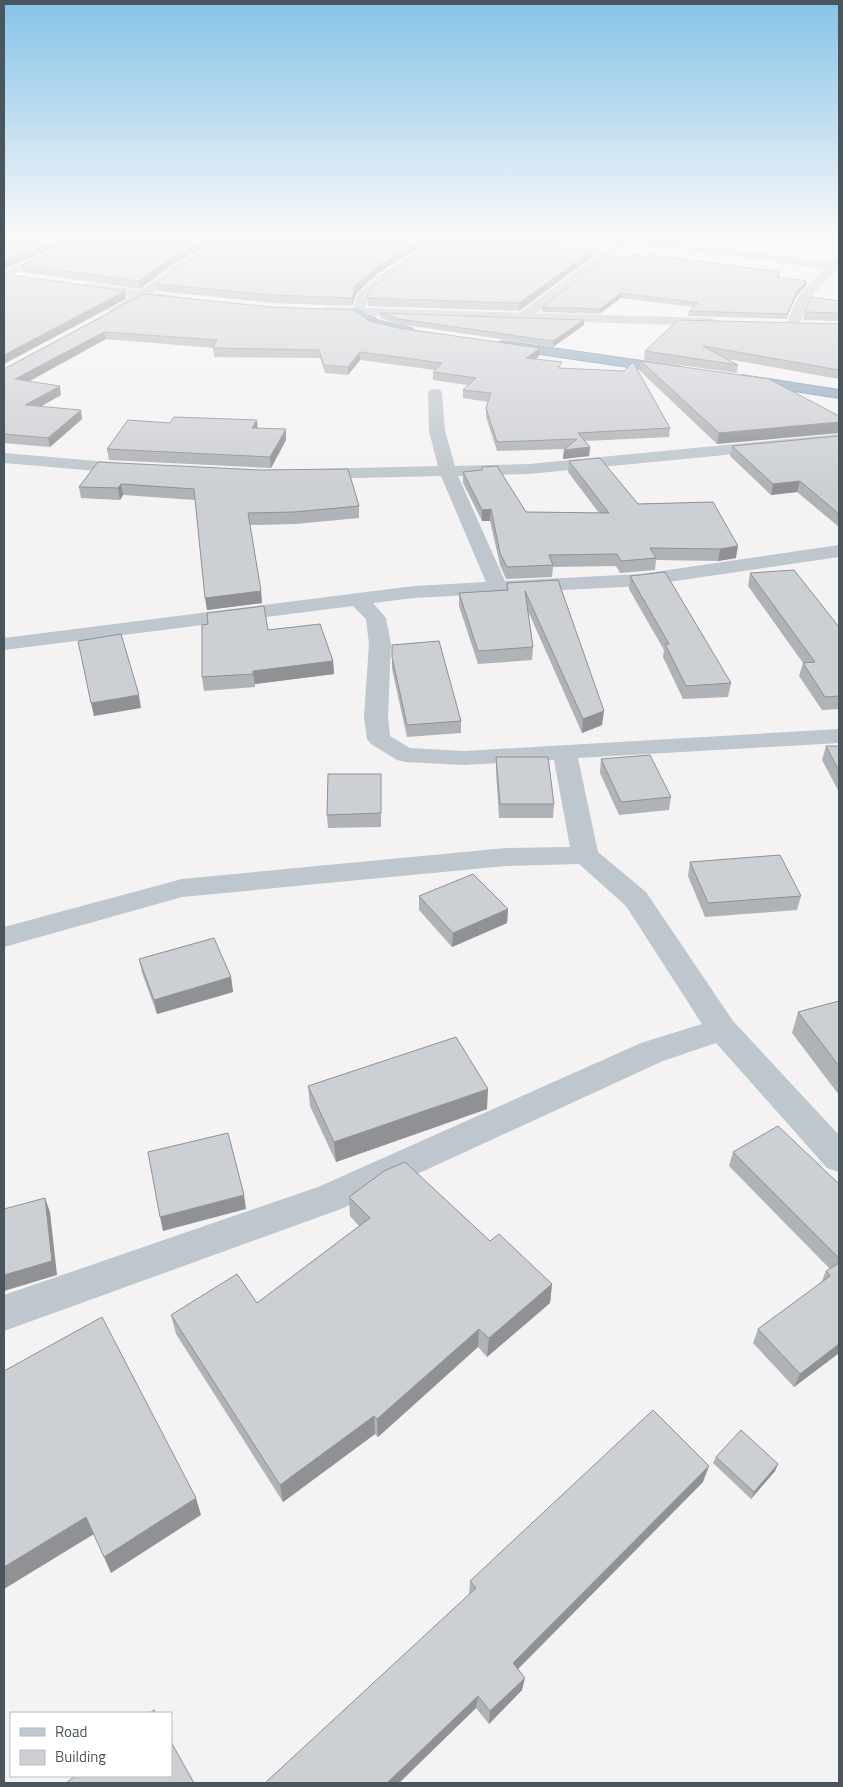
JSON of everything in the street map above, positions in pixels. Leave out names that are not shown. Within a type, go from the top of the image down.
[{"type":"highway","points":[[369,319],[376,324],[418,333]]},
{"type":"highway","points":[[485,342],[695,372]]},
{"type":"highway","points":[[733,378],[839,394]]},
{"type":"main road","points":[[621,319],[725,323]]},
{"type":"street","points":[[792,325],[795,319]]},
{"type":"street","points":[[435,393],[437,431],[448,472],[498,587]]},
{"type":"street","points":[[301,474],[529,469],[839,439]]},
{"type":"street","points":[[4,458],[145,470]]},
{"type":"street","points":[[4,644],[414,592],[641,580],[839,551]]},
{"type":"street","points":[[358,599],[376,618],[380,644],[376,717],[379,739],[405,755],[464,758],[839,736]]},
{"type":"street","points":[[565,752],[585,854],[636,899],[722,1030],[839,1158]]},
{"type":"street","points":[[4,937],[182,888],[506,857],[585,854]]},
{"type":"street","points":[[4,1313],[329,1198],[652,1052],[722,1030]]},
{"type":"building","points":[[4,319],[71,319],[4,355]]},
{"type":"building","points":[[97,319],[368,319],[398,328],[540,348],[526,358],[562,362],[558,368],[624,371],[633,362],[670,428],[578,433],[590,447],[564,450],[577,439],[497,442],[486,408],[491,393],[463,390],[476,378],[433,372],[442,363],[360,352],[348,367],[324,365],[319,350],[213,348],[217,340],[104,332],[15,379],[60,386],[25,405],[81,410],[48,438],[4,434],[4,369]]},
{"type":"building","points":[[402,319],[584,320],[553,341]]},
{"type":"building","points":[[678,320],[839,324],[839,370],[703,346],[738,365],[645,351]]},
{"type":"building","points":[[641,361],[769,379],[839,416],[839,422],[719,433]]},
{"type":"building","points":[[174,417],[257,420],[252,428],[286,429],[270,457],[107,449],[128,420],[170,423]]},
{"type":"building","points":[[839,436],[839,514],[800,481],[773,484],[732,446]]},
{"type":"building","points":[[600,458],[638,504],[713,502],[738,546],[720,549],[650,548],[656,558],[621,561],[617,554],[549,555],[553,565],[507,567],[500,553],[491,509],[482,510],[463,472],[482,470],[482,467],[497,466],[526,512],[609,513],[569,461]]},
{"type":"building","points":[[98,462],[260,470],[348,469],[359,506],[294,512],[248,513],[261,591],[205,598],[194,489],[121,484],[118,488],[79,487]]},
{"type":"building","points":[[794,570],[839,627],[839,696],[825,697],[803,663],[815,662],[750,573]]},
{"type":"building","points":[[665,572],[731,683],[686,686],[665,644],[669,644],[630,576]]},
{"type":"building","points":[[558,580],[604,711],[583,719],[525,591],[533,647],[478,651],[459,593],[508,590],[507,583]]},
{"type":"building","points":[[264,606],[268,630],[320,624],[333,661],[253,671],[253,674],[202,677],[202,625],[208,624],[207,613]]},
{"type":"building","points":[[121,634],[139,695],[91,703],[78,641]]},
{"type":"building","points":[[439,641],[461,721],[407,725],[392,657],[392,645]]},
{"type":"building","points":[[826,746],[839,746],[839,771]]},
{"type":"building","points":[[650,755],[671,797],[621,802],[601,759]]},
{"type":"building","points":[[496,757],[548,757],[554,804],[500,804]]},
{"type":"building","points":[[328,774],[381,774],[381,813],[327,815]]},
{"type":"building","points":[[780,855],[801,896],[708,903],[690,862]]},
{"type":"building","points":[[473,874],[508,909],[453,933],[419,896]]},
{"type":"building","points":[[214,938],[231,977],[154,1000],[139,959]]},
{"type":"building","points":[[839,1001],[839,1066],[798,1012]]},
{"type":"building","points":[[456,1037],[488,1089],[334,1142],[308,1086]]},
{"type":"building","points":[[778,1126],[839,1184],[839,1258],[733,1152]]},
{"type":"building","points":[[228,1133],[244,1195],[160,1217],[148,1152]]},
{"type":"building","points":[[405,1162],[490,1241],[499,1234],[552,1284],[489,1338],[479,1329],[377,1419],[374,1416],[280,1485],[171,1315],[237,1274],[257,1303],[370,1218],[349,1197],[384,1171]]},
{"type":"building","points":[[45,1198],[52,1261],[4,1275],[4,1209]]},
{"type":"building","points":[[839,1263],[839,1344],[800,1374],[758,1329],[830,1276],[826,1271]]},
{"type":"building","points":[[102,1317],[196,1498],[104,1557],[86,1517],[4,1567],[4,1371]]},
{"type":"building","points":[[653,1410],[709,1466],[513,1663],[525,1678],[490,1711],[478,1696],[387,1783],[265,1783],[476,1588],[470,1581]]},
{"type":"building","points":[[741,1430],[778,1464],[754,1492],[716,1457]]},
{"type":"building","points":[[172,1744],[194,1783],[66,1783],[74,1777],[172,1777]]}]
